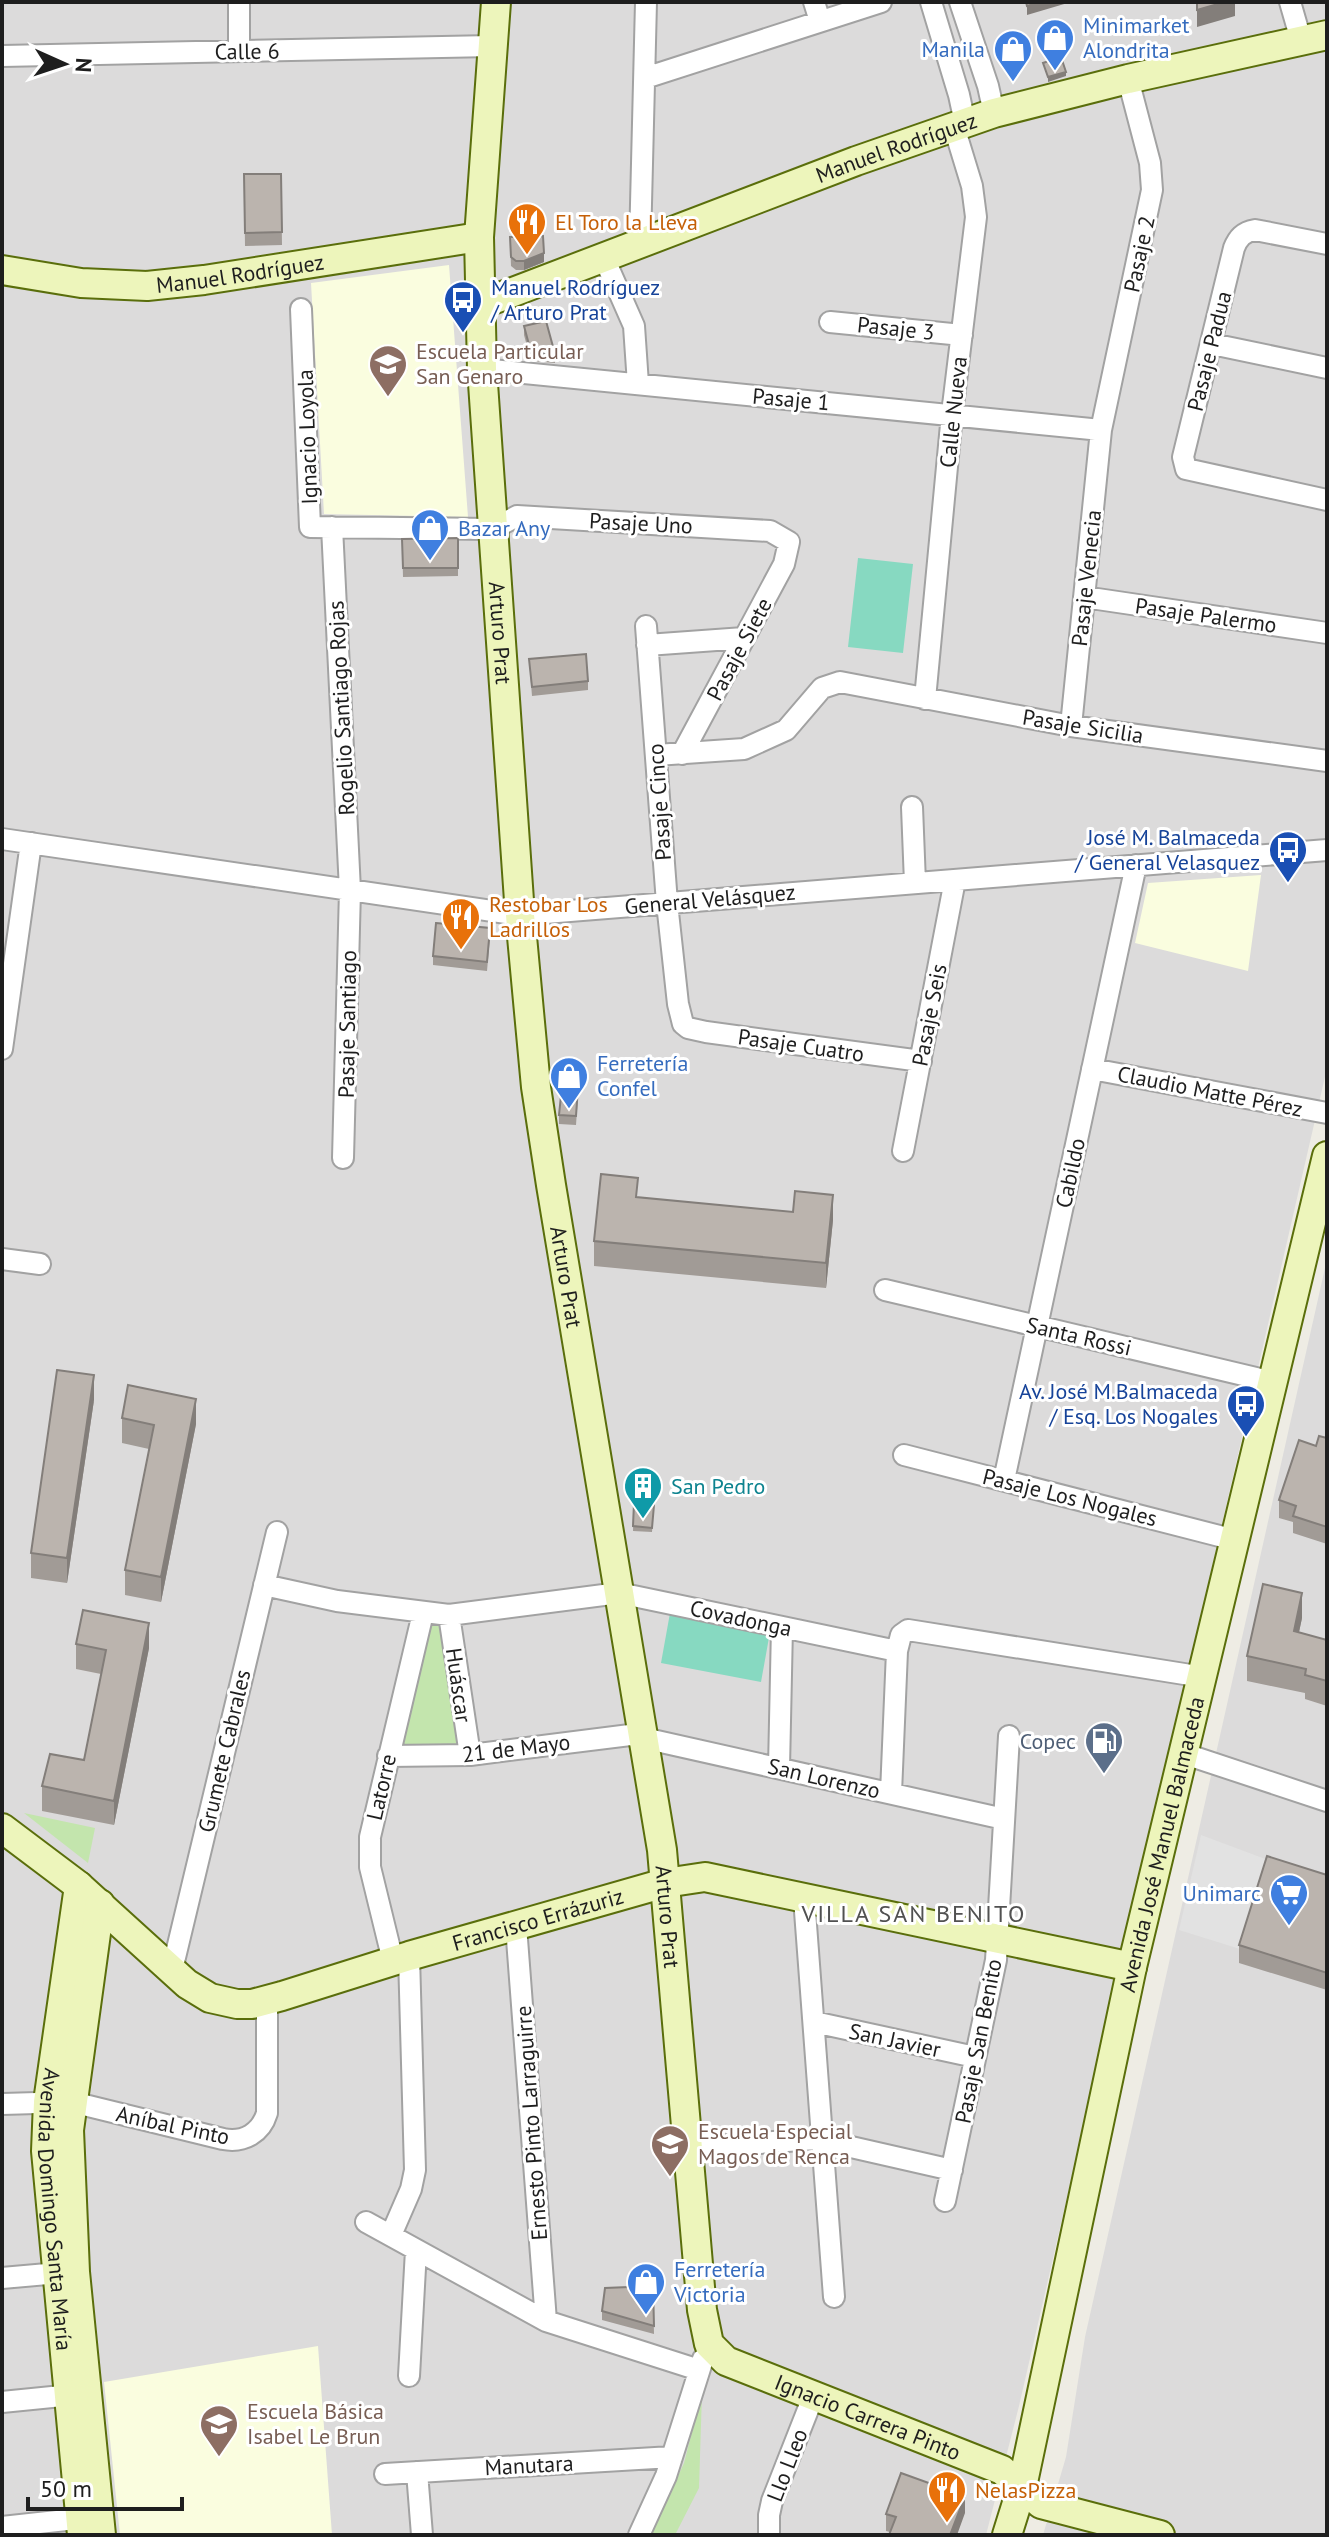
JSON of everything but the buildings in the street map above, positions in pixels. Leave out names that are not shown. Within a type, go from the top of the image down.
[{"type":"street","points":[[239,2],[239,51]]},
{"type":"street","name":"Arturo Prat","points":[[496,2],[479,237],[479,305],[520,915],[536,1087],[665,1883],[702,2310],[709,2344]]},
{"type":"street","points":[[640,244],[646,2]]},
{"type":"street","points":[[645,78],[817,12],[881,2]]},
{"type":"street","name":"Calle Nueva","points":[[925,699],[952,414],[976,217],[960,125],[959,95],[931,2]]},
{"type":"street","points":[[960,2],[994,113]]},
{"type":"street","points":[[1290,2],[1314,38]]},
{"type":"street","name":"Manuel Rodríguez","points":[[479,305],[856,161],[994,113],[1128,79],[1314,38]]},
{"type":"street","name":"Calle 6","points":[[2,56],[492,46]]},
{"type":"street","name":"Pasaje 2","points":[[1101,430],[1152,190],[1150,163],[1128,79]]},
{"type":"street","name":"Pasaje Padua","points":[[1327,244],[1255,230],[1242,234],[1234,248],[1183,457],[1186,469],[1327,500]]},
{"type":"street","name":"Manuel Rodríguez","points":[[2,270],[81,283],[147,286],[479,237]]},
{"type":"street","points":[[604,258],[634,326],[638,384]]},
{"type":"street","name":"Ignacio Loyola","points":[[301,309],[310,527],[493,529]]},
{"type":"street","name":"Pasaje 3","points":[[830,322],[962,335]]},
{"type":"street","points":[[1212,344],[1327,368]]},
{"type":"street","name":"Pasaje 1","points":[[482,369],[1101,430]]},
{"type":"street","name":"Pasaje Venecia","points":[[1071,726],[1101,430]]},
{"type":"street","name":"Pasaje Uno","points":[[493,529],[517,516],[770,531],[789,542]]},
{"type":"street","name":"Rogelio Santiago Rojas","points":[[332,527],[350,890]]},
{"type":"street","name":"Pasaje Siete","points":[[682,754],[784,564],[789,542]]},
{"type":"street","name":"Pasaje Palermo","points":[[1084,597],[1327,633]]},
{"type":"street","name":"Pasaje Cinco","points":[[683,1024],[667,903],[647,636],[744,638]]},
{"type":"street","name":"Pasaje Sicilia","points":[[682,754],[744,749],[786,730],[822,688],[840,682],[1071,726],[1327,761]]},
{"type":"street","points":[[656,755],[682,754]]},
{"type":"street","points":[[912,807],[915,883]]},
{"type":"street","name":"General Velásquez","points":[[2,839],[520,915],[1327,850]]},
{"type":"street","points":[[2,1049],[31,843]]},
{"type":"street","name":"Cabildo","points":[[1004,1480],[1136,865]]},
{"type":"street","name":"Pasaje Seis","points":[[903,1151],[955,880]]},
{"type":"street","name":"Pasaje Santiago","points":[[343,1158],[350,890]]},
{"type":"street","name":"Pasaje Cuatro","points":[[683,1024],[706,1032],[921,1061]]},
{"type":"street","name":"Claudio Matte Pérez","points":[[1092,1069],[1327,1113]]},
{"type":"street","name":"Avenida José Manuel Balmaceda","points":[[1007,2535],[1022,2487],[1132,1967],[1327,1156]]},
{"type":"street","points":[[2,1259],[40,1264]]},
{"type":"street","name":"Santa Rossi","points":[[885,1290],[1273,1382]]},
{"type":"street","name":"Pasaje Los Nogales","points":[[904,1455],[1235,1540]]},
{"type":"street","name":"Grumete Cabrales","points":[[172,1970],[277,1532]]},
{"type":"street","name":"Covadonga","points":[[264,1585],[337,1601],[449,1615],[619,1593],[897,1651]]},
{"type":"street","name":"Latorre","points":[[391,2235],[411,2189],[415,2170],[401,1959],[370,1867],[369,1847],[423,1613]]},
{"type":"street","name":"Huáscar","points":[[449,1615],[470,1755]]},
{"type":"street","points":[[779,1768],[782,1627]]},
{"type":"street","points":[[891,1793],[897,1651],[901,1635],[908,1630],[1203,1677]]},
{"type":"street","name":"21 de Mayo","points":[[388,1756],[470,1755],[616,1735],[643,1737]]},
{"type":"street","name":"Pasaje San Benito","points":[[945,2201],[996,1960],[1009,1736]]},
{"type":"street","name":"San Lorenzo","points":[[643,1737],[1004,1819]]},
{"type":"street","points":[[1185,1754],[1327,1801]]},
{"type":"street","name":"Francisco Errázuriz","points":[[2,1828],[79,1886],[198,1991],[210,1998],[237,2004],[267,2001],[665,1883],[705,1877],[1132,1967]]},
{"type":"street","name":"Avenida Domingo Santa María","points":[[60,2102],[79,1886]]},
{"type":"street","points":[[804,1898],[834,2297]]},
{"type":"street","name":"Avenida Domingo Santa María","points":[[91,2526],[66,2272],[46,2151],[60,2102],[100,1904]]},
{"type":"street","name":"Ernesto Pinto Larraguirre","points":[[516,1926],[546,2321]]},
{"type":"street","name":"Aníbal Pinto","points":[[2,2104],[60,2102],[231,2141],[247,2138],[262,2126],[267,2113],[267,2001]]},
{"type":"street","name":"San Javier","points":[[814,2022],[975,2057]]},
{"type":"street","points":[[688,2148],[800,2138],[822,2140],[952,2170]]},
{"type":"street","points":[[366,2222],[546,2321],[699,2370]]},
{"type":"street","points":[[409,2376],[416,2250]]},
{"type":"street","points":[[2,2278],[66,2272]]},
{"type":"street","points":[[639,2535],[672,2457],[709,2344]]},
{"type":"street","name":"Ignacio Carrera Pinto","points":[[709,2344],[726,2361],[1002,2470],[1041,2504],[1160,2535]]},
{"type":"street","points":[[2,2402],[78,2395]]},
{"type":"street","name":"Llo Lleo","points":[[769,2535],[772,2501],[813,2397]]},
{"type":"street","name":"Manutara","points":[[385,2474],[672,2457]]},
{"type":"street","points":[[417,2472],[422,2535]]},
{"type":"street","points":[[2,2527],[91,2526]]},
{"type":"shaded area","points":[[2,2],[1327,2],[1327,1068],[1019,2406],[986,2535],[2,2535]]},
{"type":"shaded area","name":"Escuela Particular San Genaro","points":[[449,265],[468,517],[324,514],[311,283]]},
{"type":"shaded area","points":[[1261,875],[1248,971],[1135,943],[1148,883]]},
{"type":"shaded area","points":[[1327,1259],[1327,2535],[1043,2535],[1066,2457],[1085,2337]]},
{"type":"shaded area","points":[[1201,1835],[1268,1860],[1240,1949],[1179,1930]]},
{"type":"shaded area","name":"Escuela Básica Isabel Le Brun","points":[[318,2346],[332,2535],[120,2535],[104,2382]]},
{"type":"green space","points":[[858,558],[913,564],[903,653],[848,647]]},
{"type":"green space","points":[[670,1613],[770,1632],[761,1682],[661,1663]]},
{"type":"green space","points":[[430,1624],[442,1626],[460,1747],[400,1746]]},
{"type":"green space","points":[[24,1813],[95,1828],[88,1863]]},
{"type":"green space","points":[[702,2393],[699,2488],[675,2535],[651,2535],[684,2463]]},
{"type":"place","name":"Minimarket Alondrita","points":[[1055,72]]},
{"type":"place","name":"Manila","points":[[1013,83]]},
{"type":"place","name":"El Toro la Lleva","points":[[527,256]]},
{"type":"place","name":"Manuel Rodríguez / Arturo Prat","points":[[463,334]]},
{"type":"place","name":"Escuela Particular San Genaro","points":[[388,398]]},
{"type":"place","name":"Bazar Any","points":[[430,562]]},
{"type":"place","name":"José M. Balmaceda / General Velasquez","points":[[1288,884]]},
{"type":"place","name":"Restobar Los Ladrillos","points":[[461,951]]},
{"type":"place","name":"Ferretería Confel","points":[[569,1110]]},
{"type":"place","name":"Av. José M.Balmaceda / Esq. Los Nogales","points":[[1246,1438]]},
{"type":"place","name":"San Pedro","points":[[643,1520]]},
{"type":"place","name":"Copec","points":[[1104,1775]]},
{"type":"place","name":"Unimarc","points":[[1289,1927]]},
{"type":"place","name":"Escuela Especial Magos de Renca","points":[[670,2178]]},
{"type":"place","name":"Ferretería Victoria","points":[[646,2316]]},
{"type":"place","name":"Escuela Básica Isabel Le Brun","points":[[219,2458]]},
{"type":"place","name":"NelasPizza","points":[[947,2524]]},
{"type":"district","name":"VILLA SAN BENITO","points":[[914,1913]]}]
